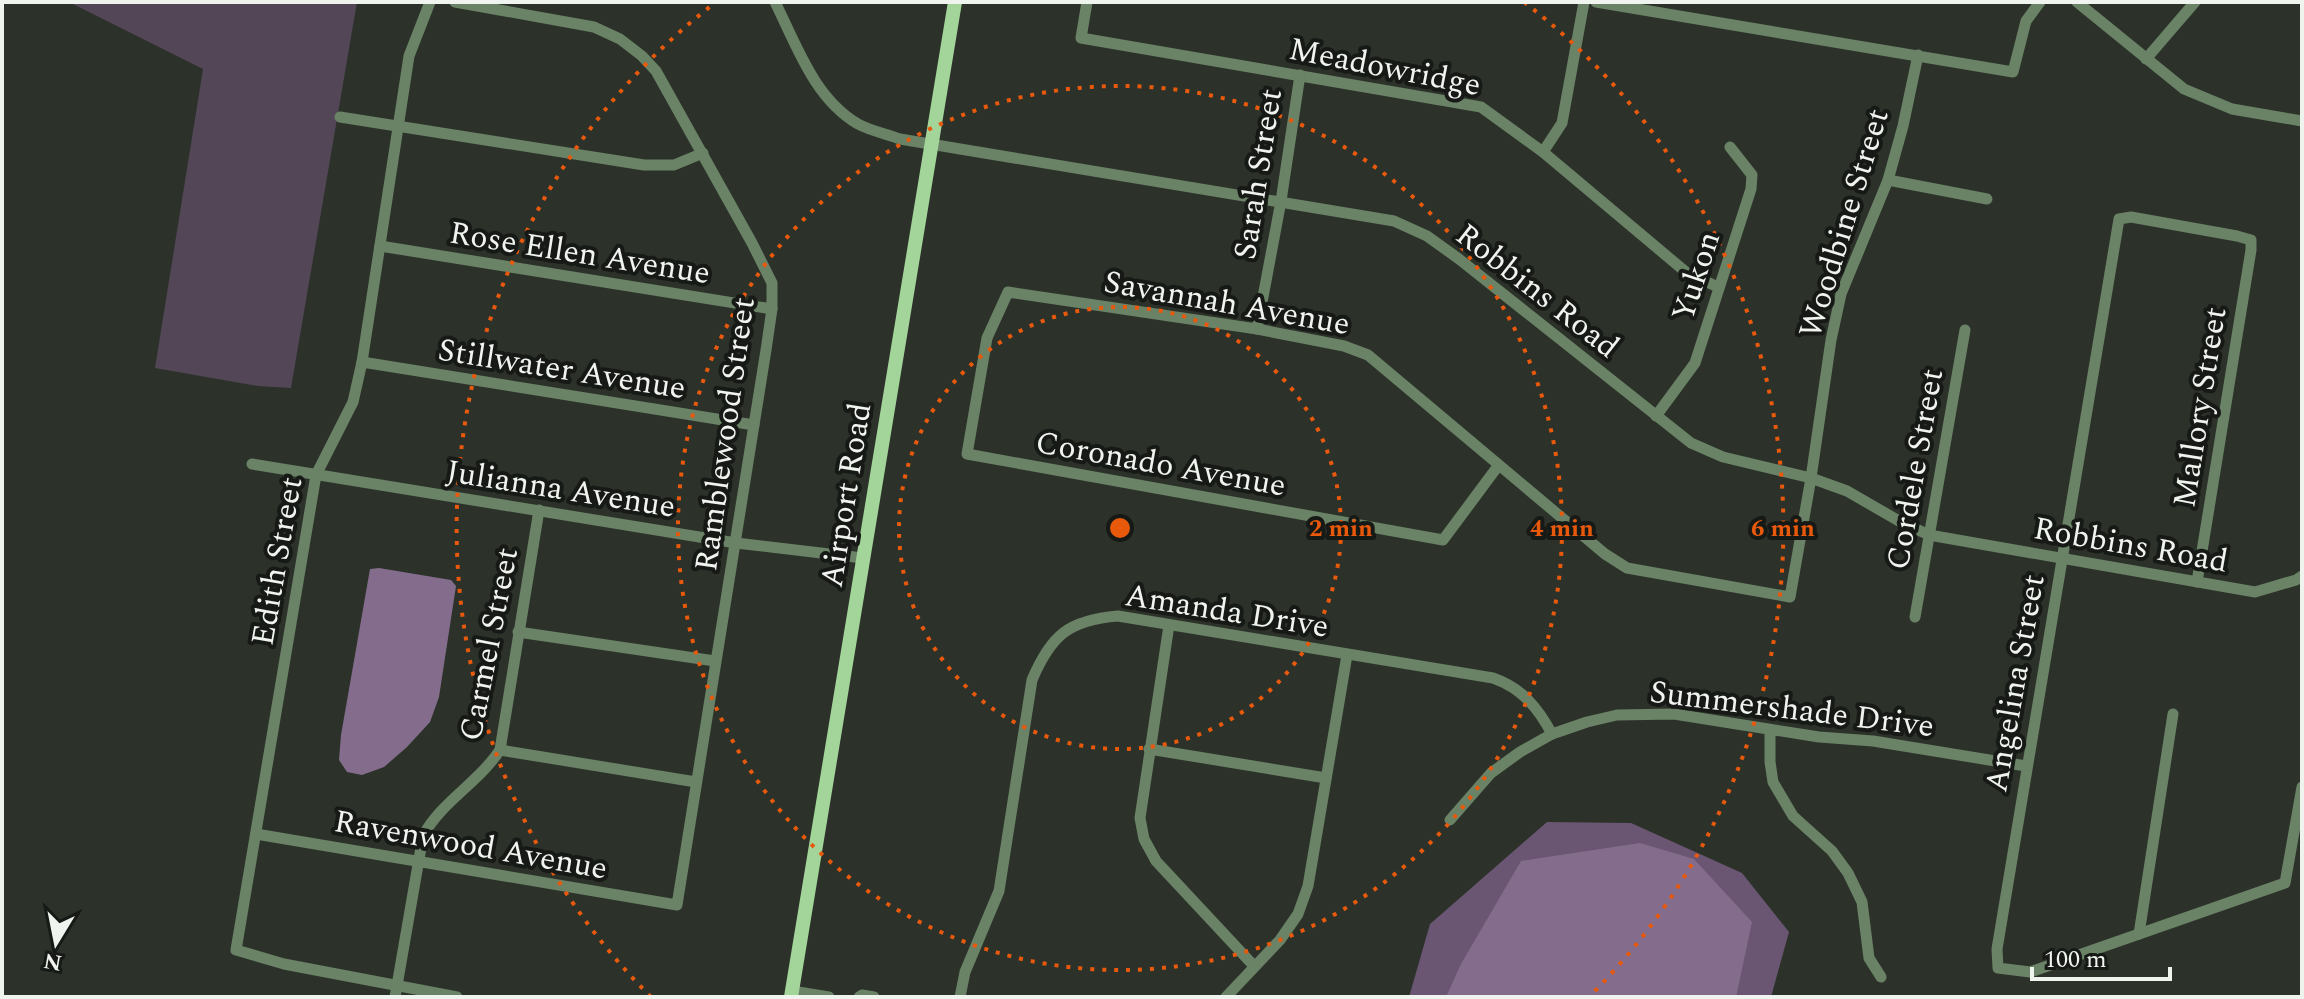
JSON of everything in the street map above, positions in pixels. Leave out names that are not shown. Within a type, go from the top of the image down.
[{"type":"main road","name":"Airport Road","points":[[792,994],[955,2]]},
{"type":"street","name":"Edith Street","points":[[396,992],[236,950],[316,475],[353,402],[362,362],[409,56],[430,2]]},
{"type":"street","name":"Ramblewood Street","points":[[455,2],[594,27],[620,39],[642,56],[656,71],[703,153],[772,283],[772,309],[677,905]]},
{"type":"street","name":"Robbins Road","points":[[775,2],[818,89],[837,109],[861,126],[900,139],[1394,221],[1427,236],[1459,259],[1691,443],[1723,457],[1811,478],[1847,491],[1929,535],[2255,592],[2302,576]]},
{"type":"street","name":"Meadowridge","points":[[1087,2],[1081,38],[1481,107],[1543,152],[1687,273],[1718,287]]},
{"type":"street","points":[[1543,152],[1562,123],[1584,2]]},
{"type":"street","points":[[1596,2],[2013,72],[2026,21],[2040,2]]},
{"type":"street","points":[[2077,2],[2184,89],[2232,109],[2302,121]]},
{"type":"street","points":[[2146,59],[2195,2]]},
{"type":"street","name":"Woodbine Street","points":[[1790,597],[1841,294],[1888,180],[1918,55]]},
{"type":"street","name":"Sarah Street","points":[[1257,329],[1300,75]]},
{"type":"street","points":[[340,117],[644,165],[674,165],[703,153]]},
{"type":"street","name":"Yukon","points":[[1656,416],[1695,363],[1751,189],[1752,175],[1730,147]]},
{"type":"street","points":[[1888,180],[1987,199]]},
{"type":"street","name":"Mallory Street","points":[[2119,219],[2131,217],[2251,240],[2197,582]]},
{"type":"street","name":"Angelina Street","points":[[2119,219],[2026,766],[1997,949],[1998,968],[2030,972],[2139,934]]},
{"type":"street","name":"Rose Ellen Avenue","points":[[380,246],[772,309]]},
{"type":"street","name":"Savannah Avenue","points":[[967,454],[987,338],[1008,292],[1257,329],[1344,346],[1368,355],[1605,554],[1627,568],[1790,597]]},
{"type":"street","name":"Cordele Street","points":[[1915,617],[1965,330]]},
{"type":"street","name":"Stillwater Avenue","points":[[362,362],[754,425]]},
{"type":"street","name":"Coronado Avenue","points":[[967,454],[1443,540],[1498,466]]},
{"type":"street","name":"Julianna Avenue","points":[[252,464],[736,543],[863,558]]},
{"type":"street","name":"Carmel Street","points":[[396,992],[423,836],[431,821],[488,767],[500,750],[539,510]]},
{"type":"street","name":"Amanda Drive","points":[[960,997],[965,972],[999,891],[1032,680],[1042,656],[1056,639],[1073,626],[1094,618],[1118,616],[1493,678],[1520,690],[1537,709],[1552,734]]},
{"type":"street","points":[[1169,625],[1140,818],[1144,839],[1156,861],[1254,966]]},
{"type":"street","points":[[518,632],[715,661]]},
{"type":"street","points":[[1226,997],[1280,940],[1298,914],[1308,886],[1347,655]]},
{"type":"street","name":"Summershade Drive","points":[[1450,820],[1491,773],[1520,752],[1552,734],[1617,715],[1674,714],[2026,766]]},
{"type":"street","points":[[2173,714],[2139,934],[2285,883],[2302,787]]},
{"type":"street","points":[[1770,730],[1773,782],[1793,816],[1832,851],[1848,873],[1862,902],[1869,958],[1881,977]]},
{"type":"street","points":[[1149,749],[1326,778]]},
{"type":"street","points":[[500,750],[696,782]]},
{"type":"street","name":"Ravenwood Avenue","points":[[256,834],[677,905]]},
{"type":"street","points":[[396,992],[457,997]]},
{"type":"street","points":[[792,994],[829,997]]},
{"type":"street","points":[[859,997],[874,997]]},
{"type":"shaded area","points":[[69,2],[357,2],[291,388],[258,386],[155,368],[203,69]]},
{"type":"shaded area","points":[[370,569],[451,580],[456,586],[439,697],[430,722],[384,767],[362,775],[347,772],[339,760],[341,735]]},
{"type":"shaded area","points":[[1547,822],[1631,823],[1742,873],[1789,932],[1771,997],[1409,997],[1430,924]]},
{"type":"shaded area","points":[[1640,843],[1694,859],[1752,922],[1736,997],[1446,997],[1461,964],[1521,861]]}]
